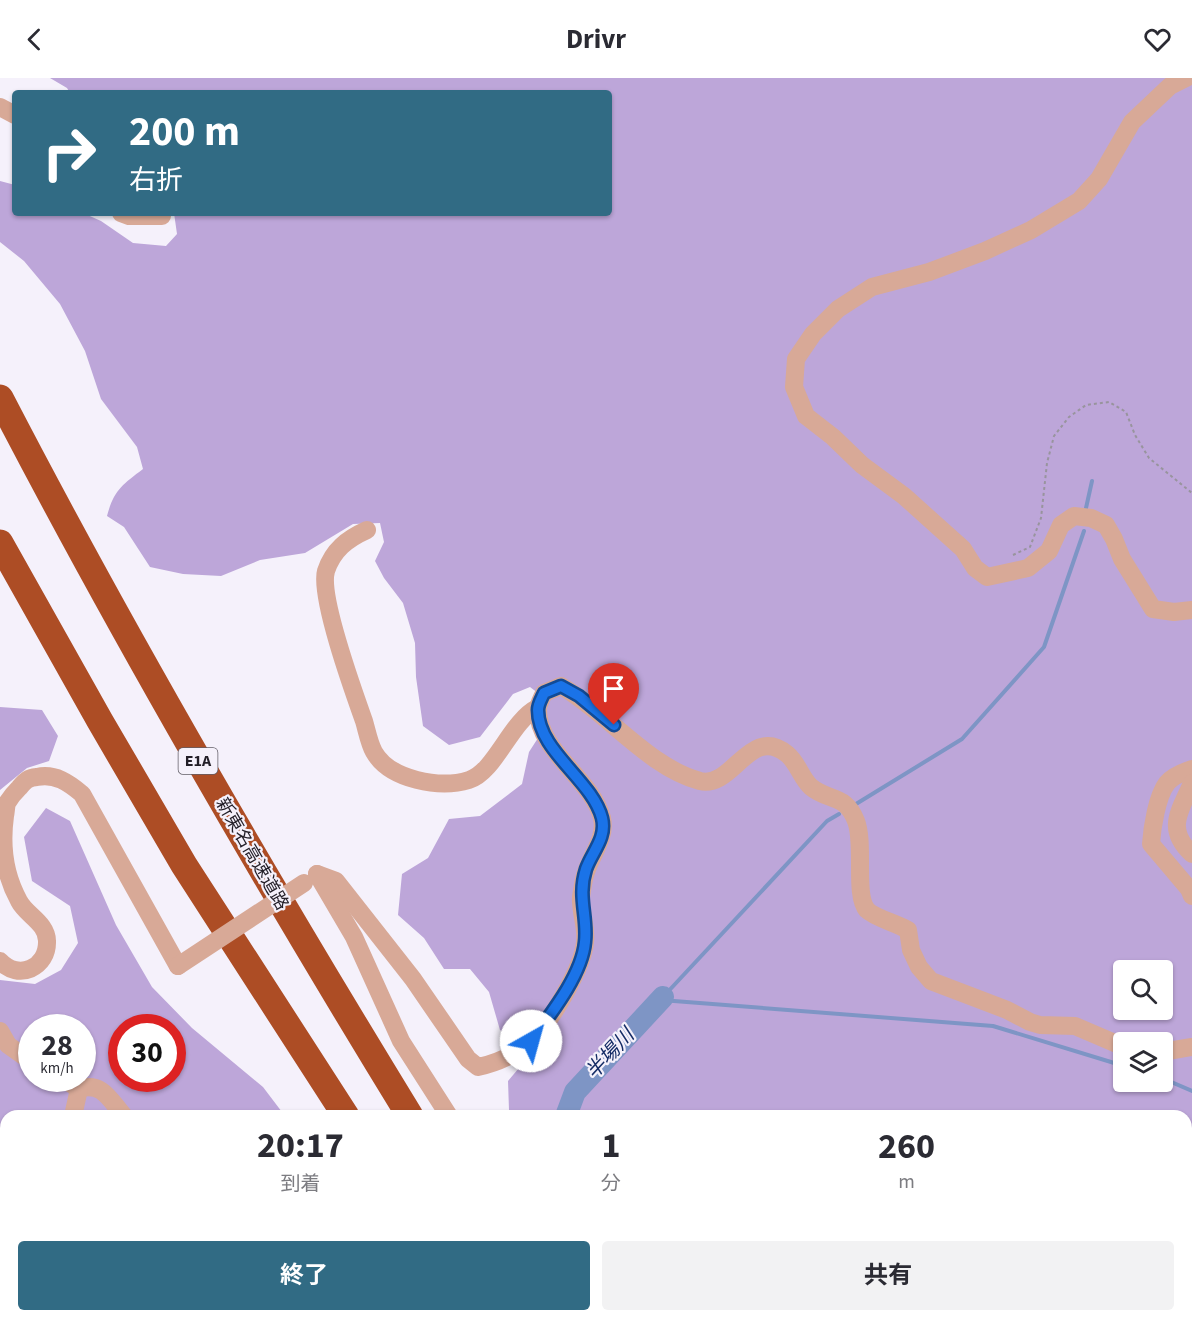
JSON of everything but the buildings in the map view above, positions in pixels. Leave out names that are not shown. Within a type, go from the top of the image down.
[{"type":"highway","name":"新東名高速道路","points":[[0,398],[69,532],[244,842],[406,1110]]},
{"type":"highway","points":[[0,543],[184,865],[342,1110]]},
{"type":"street","points":[[1186,78],[1170,86],[1132,122],[1099,179],[1079,201],[1031,230],[928,272],[872,287],[838,309],[813,334],[796,359],[794,387],[806,416],[833,437],[862,465],[904,496],[963,549],[975,568],[987,578],[1028,568],[1049,551],[1061,525],[1074,516],[1090,518],[1106,525],[1122,559],[1153,609],[1174,612],[1192,610]]},
{"type":"street","points":[[129,216],[162,216]]},
{"type":"street","points":[[366,530],[353,536],[335,551],[326,573],[327,596],[345,666],[374,752],[392,770],[415,780],[438,785],[471,780],[490,764],[528,713],[537,708],[544,693],[561,686],[579,696],[666,768],[702,782],[718,778],[734,767],[749,752],[765,746],[784,752],[795,761],[808,784],[820,794],[843,801],[850,811],[856,821],[861,849],[861,896],[866,909],[876,917],[895,922],[908,930],[911,950],[919,967],[931,981],[1007,1010],[1030,1022],[1040,1025],[1075,1026],[1113,1042]]},
{"type":"street","points":[[0,961],[4,966],[20,972],[34,968],[44,958],[47,940],[40,924],[20,903],[10,882],[3,854],[3,834],[7,803],[15,791],[27,778],[46,775],[67,781],[82,794],[178,966],[310,878],[336,880],[413,980],[468,1059],[478,1067],[497,1063],[531,1041],[555,1009],[582,960],[586,940],[581,898],[586,869],[602,837],[602,820],[595,801],[553,747],[542,728],[537,708]]},
{"type":"street","points":[[1192,769],[1181,772],[1167,784],[1152,822],[1151,844],[1189,889],[1192,896]]},
{"type":"street","points":[[1192,783],[1178,810],[1176,832],[1192,854]]},
{"type":"street","points":[[310,878],[354,937],[401,1041],[445,1110]]},
{"type":"street","points":[[0,1031],[8,1045],[18,1052]]},
{"type":"street","points":[[1173,1050],[1192,1047]]},
{"type":"street","points":[[96,1087],[119,1110]]},
{"type":"street","points":[[74,1110],[78,1092]]},
{"type":"path","points":[[1005,560],[1030,547],[1041,518],[1047,463],[1054,436],[1069,417],[1086,405],[1109,402],[1126,412],[1135,435],[1149,458],[1192,493]]},
{"type":"shaded area","points":[[50,78],[1192,78],[1192,1110],[509,1110],[508,1081],[524,1062],[517,1039],[500,1030],[489,992],[470,969],[444,969],[424,938],[398,915],[402,874],[428,858],[449,819],[480,816],[522,784],[529,752],[547,724],[547,700],[530,687],[513,694],[480,737],[449,745],[423,726],[416,677],[415,643],[403,603],[384,578],[375,561],[384,542],[380,523],[353,524],[305,553],[260,560],[221,576],[183,574],[150,567],[124,527],[107,516],[120,489],[143,469],[137,447],[101,399],[85,351],[60,304],[24,261],[0,242],[0,181],[12,184],[12,216],[90,216],[133,243],[166,246],[177,234],[174,216],[612,216],[612,90],[68,90]]},
{"type":"shaded area","points":[[0,707],[42,710],[58,736],[49,761],[27,768],[0,790]]},
{"type":"shaded area","points":[[46,808],[70,821],[116,925],[152,987],[178,1014],[108,1014],[108,1092],[186,1092],[186,1022],[263,1087],[280,1110],[0,1110],[0,980],[35,984],[61,970],[78,943],[70,906],[32,881],[24,837]]},
{"type":"waterway","points":[[1086,508],[1092,481]]},
{"type":"waterway","points":[[856,804],[962,739],[1044,647],[1084,531]]},
{"type":"waterway","points":[[663,997],[827,821],[839,814]]},
{"type":"waterway","name":"半場川","points":[[568,1110],[575,1092],[663,997]]},
{"type":"waterway","points":[[661,1000],[993,1026],[1113,1063]]},
{"type":"waterway","points":[[1173,1083],[1192,1091]]},
{"type":"route","points":[[531,1041],[555,1009],[582,960],[586,940],[581,898],[586,869],[602,837],[602,820],[595,801],[553,747],[542,728],[537,708],[544,693],[561,686],[579,696],[614,725]]}]
